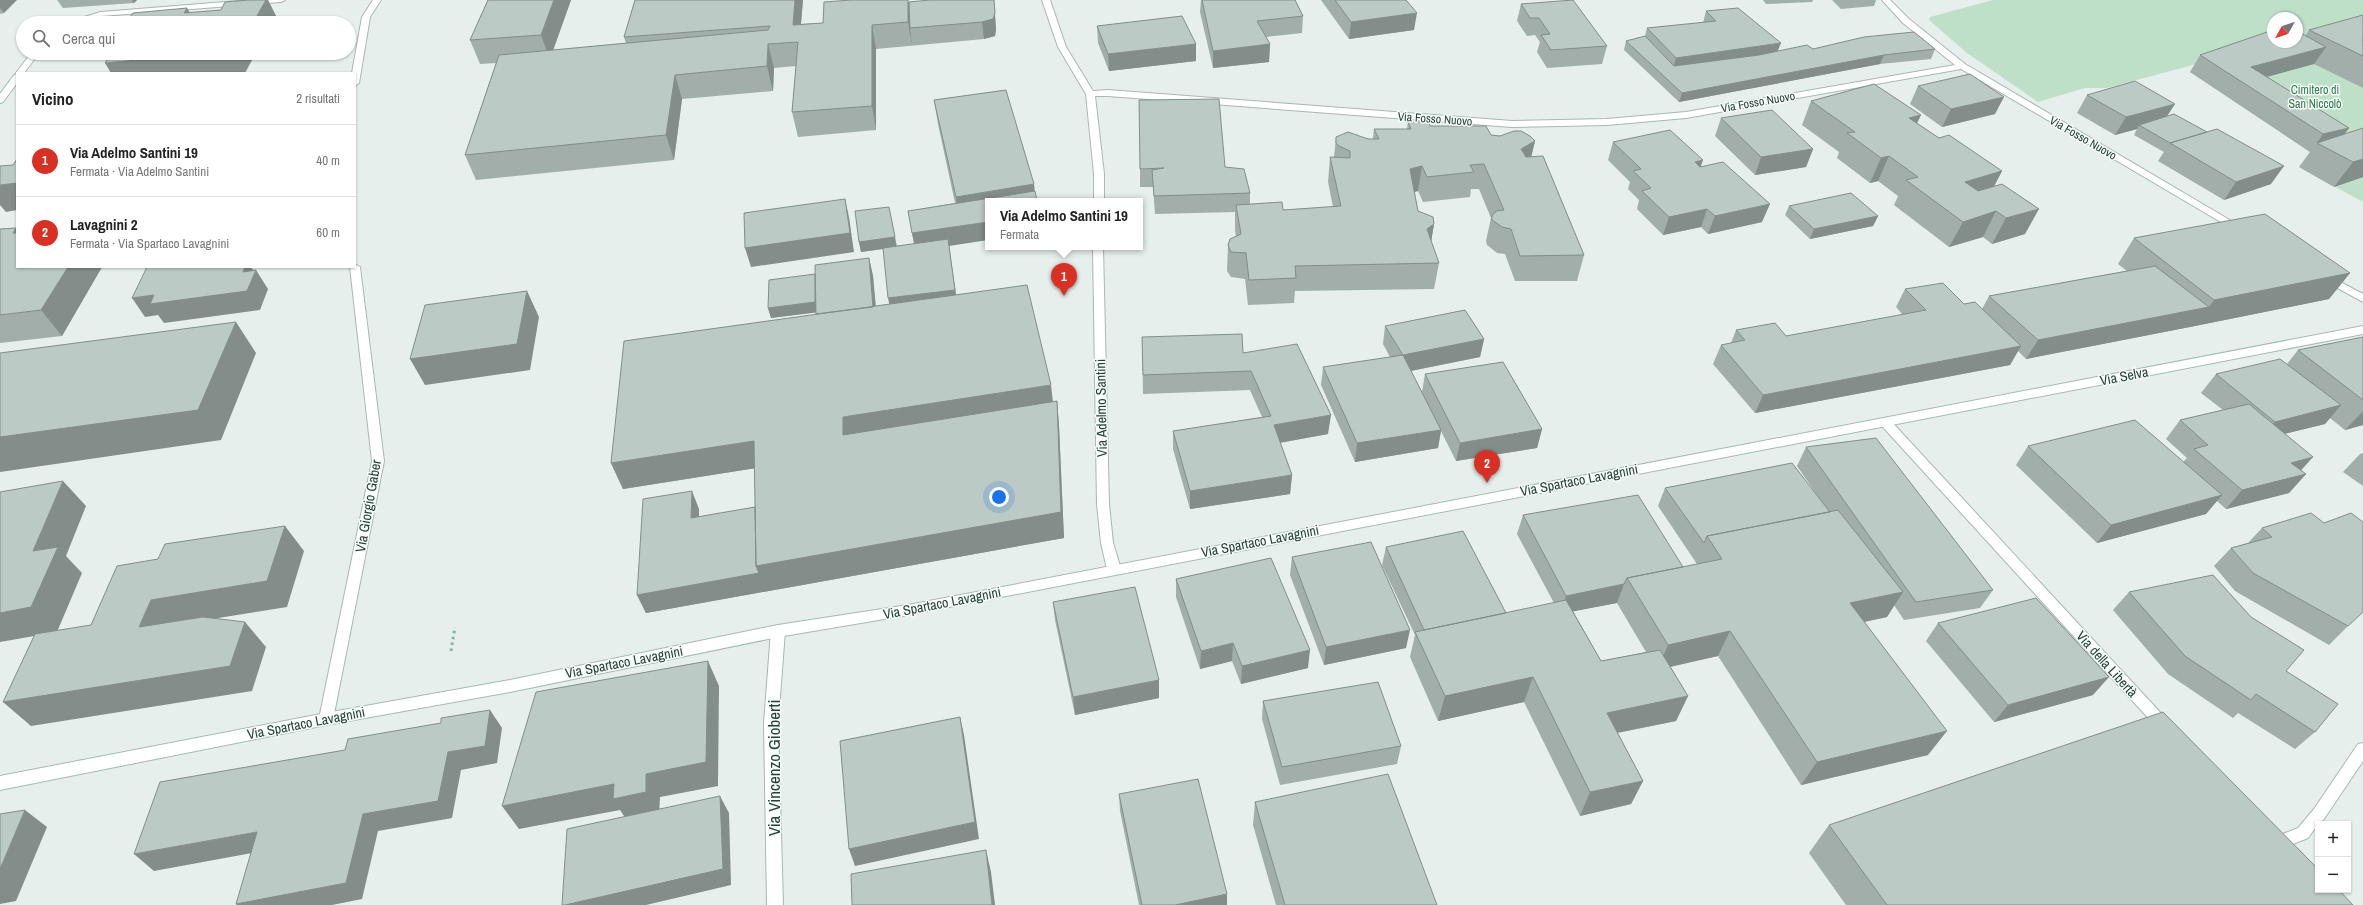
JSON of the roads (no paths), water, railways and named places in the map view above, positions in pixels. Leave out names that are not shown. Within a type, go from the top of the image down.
[{"type":"street","points":[[94,16],[101,14],[281,0]]},
{"type":"street","points":[[356,77],[366,17],[377,0]]},
{"type":"street","points":[[1046,0],[1062,47],[1090,94],[1099,174],[1098,198]]},
{"type":"street","points":[[1886,0],[1906,21],[1962,66]]},
{"type":"street","points":[[21,72],[30,60]]},
{"type":"street","name":"Via Fosso Nuovo","points":[[1090,94],[1108,93],[1512,124],[1608,122],[1686,115],[1962,66],[2252,236]]},
{"type":"street","points":[[0,100],[16,78]]},
{"type":"street","name":"Via Adelmo Santini","points":[[1098,250],[1103,504],[1107,543],[1114,569]]},
{"type":"street","name":"Via Giorgio Gaber","points":[[326,719],[378,461],[355,268]]},
{"type":"street","points":[[2314,271],[2363,298]]},
{"type":"street","name":"Via Selva","points":[[1885,422],[2363,330]]},
{"type":"street","name":"Via Spartaco Lavagnini","points":[[0,783],[326,719],[510,686],[778,631],[908,610],[1114,569],[1885,422]]},
{"type":"street","name":"Via della Libertà","points":[[1885,422],[2177,740]]},
{"type":"street","name":"Via Vincenzo Gioberti","points":[[775,905],[770,723],[778,631]]},
{"type":"street","points":[[2275,844],[2303,833],[2319,814],[2363,749]]},
{"type":"street","points":[[2264,832],[2285,855]]},
{"type":"place","name":"Via Adelmo Santini 19","points":[[1064,296]]},
{"type":"place","name":"Lavagnini 2","points":[[1487,483]]},
{"type":"park label","name":"Cimitero di San Niccolò","points":[[2315,97]]}]
